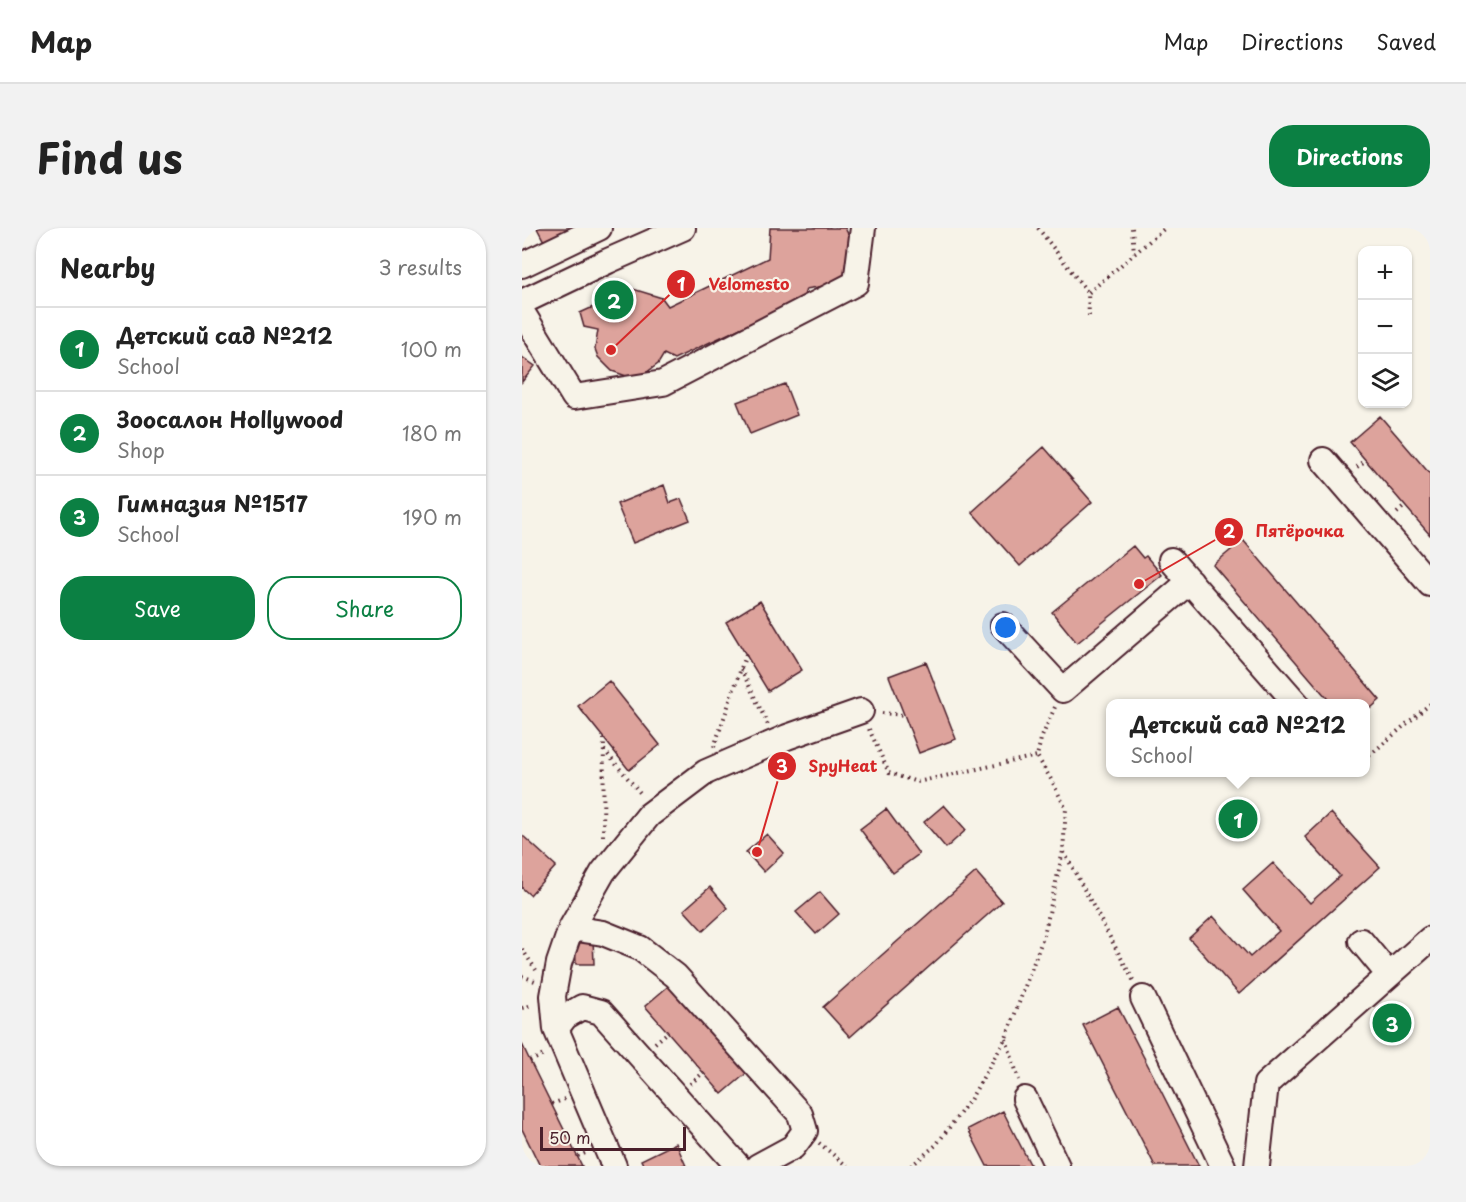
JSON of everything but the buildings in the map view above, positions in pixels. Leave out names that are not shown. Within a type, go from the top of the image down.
[{"type":"lane","points":[[522,265],[599,228]]},
{"type":"lane","points":[[522,302],[682,228]]},
{"type":"lane","points":[[522,312],[574,397],[663,383],[856,283],[863,228]]},
{"type":"lane","points":[[1323,460],[1430,584]]},
{"type":"lane","points":[[1171,560],[1293,699]]},
{"type":"lane","points":[[1004,625],[1063,690],[1190,581]]},
{"type":"lane","points":[[614,1166],[556,1029],[553,996],[559,963],[571,928],[603,872],[649,815],[705,772],[776,742],[861,711]]},
{"type":"lane","points":[[571,928],[603,933],[640,948],[676,976],[800,1114],[805,1131],[793,1147],[758,1166]]},
{"type":"lane","points":[[1257,1166],[1266,1084],[1430,939]]},
{"type":"lane","points":[[1361,941],[1389,975]]},
{"type":"lane","points":[[1143,998],[1223,1166]]},
{"type":"lane","points":[[556,1029],[565,1017],[582,1007],[601,1012],[738,1166]]},
{"type":"lane","points":[[1025,1099],[1057,1166]]},
{"type":"path","points":[[1038,228],[1088,293],[1089,316]]},
{"type":"path","points":[[1132,228],[1134,254]]},
{"type":"path","points":[[1088,293],[1165,228]]},
{"type":"path","points":[[705,772],[746,654]]},
{"type":"path","points":[[741,669],[776,742]]},
{"type":"path","points":[[911,1166],[936,1145],[970,1100],[1006,1038],[1044,935],[1064,851],[1066,809],[1037,756],[1041,739],[1063,690]]},
{"type":"path","points":[[1370,755],[1430,705]]},
{"type":"path","points":[[861,711],[889,773],[917,782],[1037,756]]},
{"type":"path","points":[[603,839],[604,738]]},
{"type":"path","points":[[604,750],[655,810]]},
{"type":"path","points":[[1064,851],[1143,998]]},
{"type":"path","points":[[1006,1038],[1025,1099]]},
{"type":"path","points":[[805,1131],[847,1166]]},
{"type":"place","name":"Зоосалон Hollywood","points":[[614,300]]},
{"type":"place","name":"Velomesto","points":[[611,350]]},
{"type":"place","name":"Пятёрочка","points":[[1139,584]]},
{"type":"place","name":"Детский сад №212","points":[[1238,819]]},
{"type":"place","name":"SpyHeat","points":[[757,852]]},
{"type":"place","name":"Гимназия №1517","points":[[1392,1023]]}]
